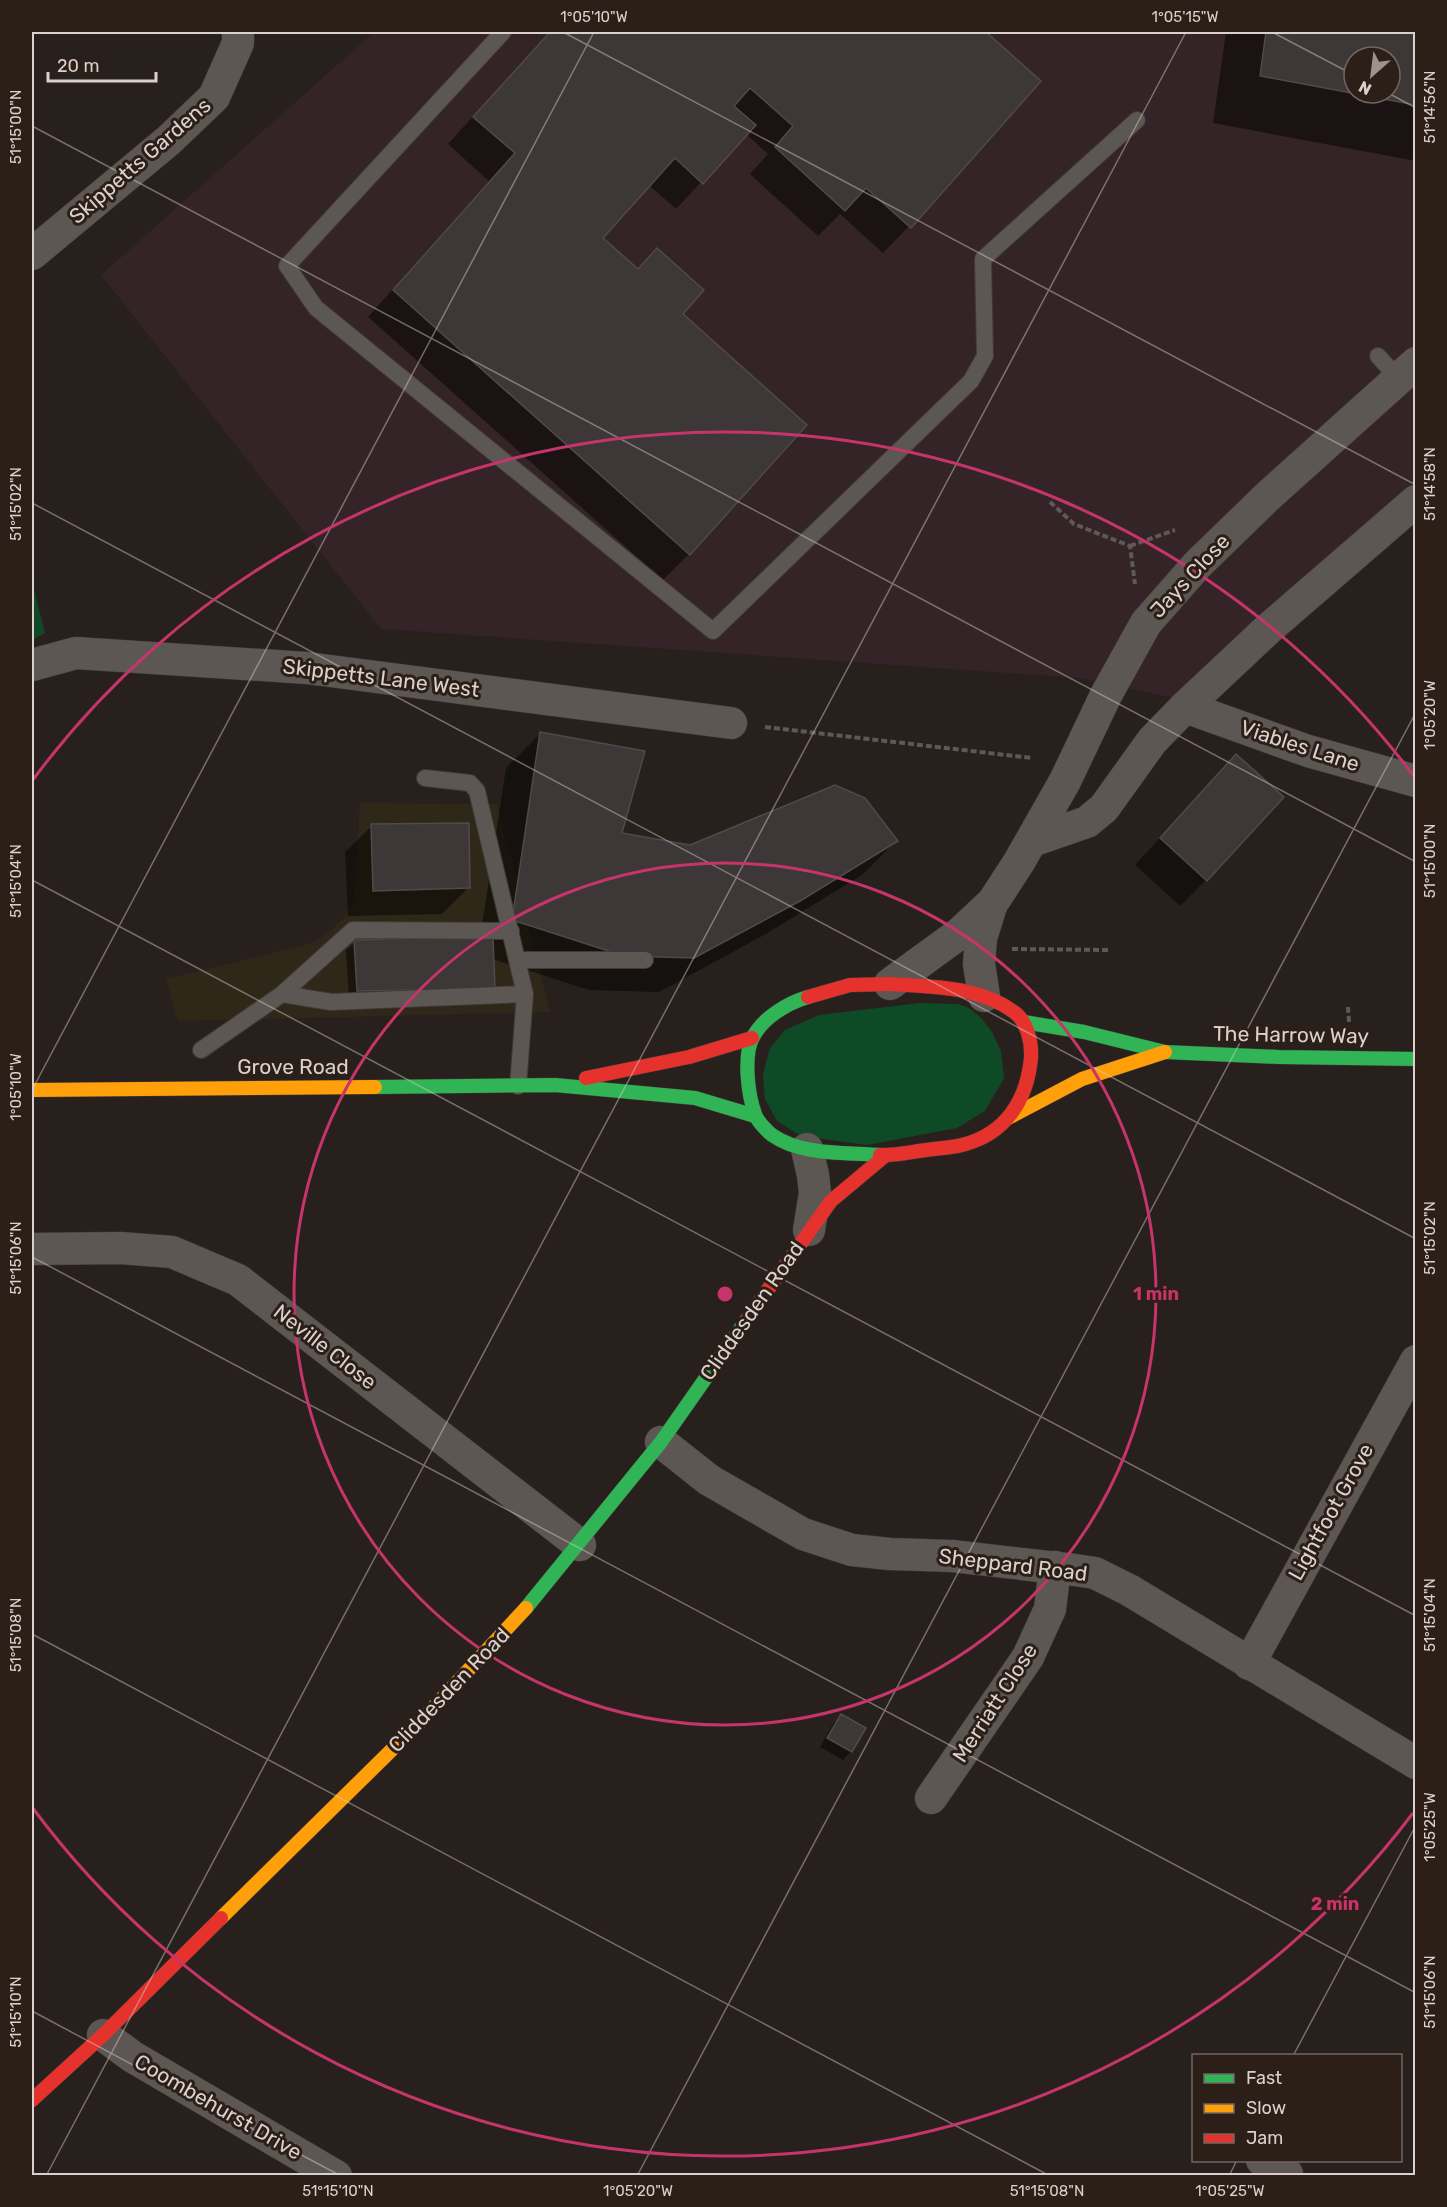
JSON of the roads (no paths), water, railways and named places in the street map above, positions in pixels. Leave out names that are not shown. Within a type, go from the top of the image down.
[{"type":"street","name":"Skippetts Gardens","points":[[34,244],[168,140],[214,97],[238,43],[238,32]]},
{"type":"street","name":"Jays Close","points":[[984,996],[979,964],[981,938],[993,902],[1032,841],[1065,781],[1106,694],[1146,623],[1197,565],[1397,365]]},
{"type":"street","points":[[1032,841],[1087,822],[1104,808],[1152,741],[1185,707],[1267,630],[1416,501]]},
{"type":"street","name":"Skippetts Lane West","points":[[32,665],[76,653],[307,668],[731,723]]},
{"type":"street","name":"Viables Lane","points":[[1185,707],[1308,751],[1416,781]]},
{"type":"street","name":"Jays Close","points":[[890,984],[960,933],[993,902]]},
{"type":"street","points":[[890,984],[951,989],[984,996],[1014,1012],[1024,1022],[1031,1051],[1029,1079],[1022,1100],[1008,1118],[992,1132],[963,1145],[886,1155],[807,1149],[790,1145],[771,1134],[755,1116],[746,1072],[752,1038],[768,1018],[796,1000],[850,985],[890,984]]},
{"type":"street","name":"The Harrow Way","points":[[1024,1022],[1084,1032],[1165,1052],[1279,1057],[1341,1056],[1416,1059]]},
{"type":"street","name":"Grove Road","points":[[555,1085],[689,1057],[752,1038]]},
{"type":"street","name":"The Harrow Way","points":[[1008,1118],[1082,1079],[1165,1052]]},
{"type":"street","name":"Grove Road","points":[[32,1090],[555,1085],[695,1098],[755,1116]]},
{"type":"street","name":"Cliddesden Road","points":[[807,1149],[815,1192],[808,1230]]},
{"type":"street","name":"Cliddesden Road","points":[[32,2100],[102,2035],[420,1722],[531,1603],[661,1442],[808,1230],[831,1201],[886,1155]]},
{"type":"street","name":"Neville Close","points":[[32,1249],[120,1248],[172,1252],[238,1280],[580,1545]]},
{"type":"street","name":"Lightfoot Grove","points":[[1249,1664],[1416,1361]]},
{"type":"street","name":"Sheppard Road","points":[[661,1442],[709,1480],[803,1534],[852,1550],[952,1556],[1095,1574],[1130,1590],[1416,1763]]},
{"type":"street","name":"Merriatt Close","points":[[931,1798],[1028,1657],[1050,1610],[1055,1568]]},
{"type":"street","name":"Coombehurst Drive","points":[[102,2035],[133,2057],[336,2175]]},
{"type":"lane","points":[[503,32],[287,266],[316,308],[713,631],[971,381],[985,356],[983,259],[1137,120]]},
{"type":"lane","points":[[425,778],[470,783],[477,791],[525,994],[518,1086]]},
{"type":"lane","points":[[201,1050],[282,994],[353,930],[511,931]]},
{"type":"lane","points":[[518,960],[645,960]]},
{"type":"lane","points":[[282,994],[331,1002],[525,994]]}]
